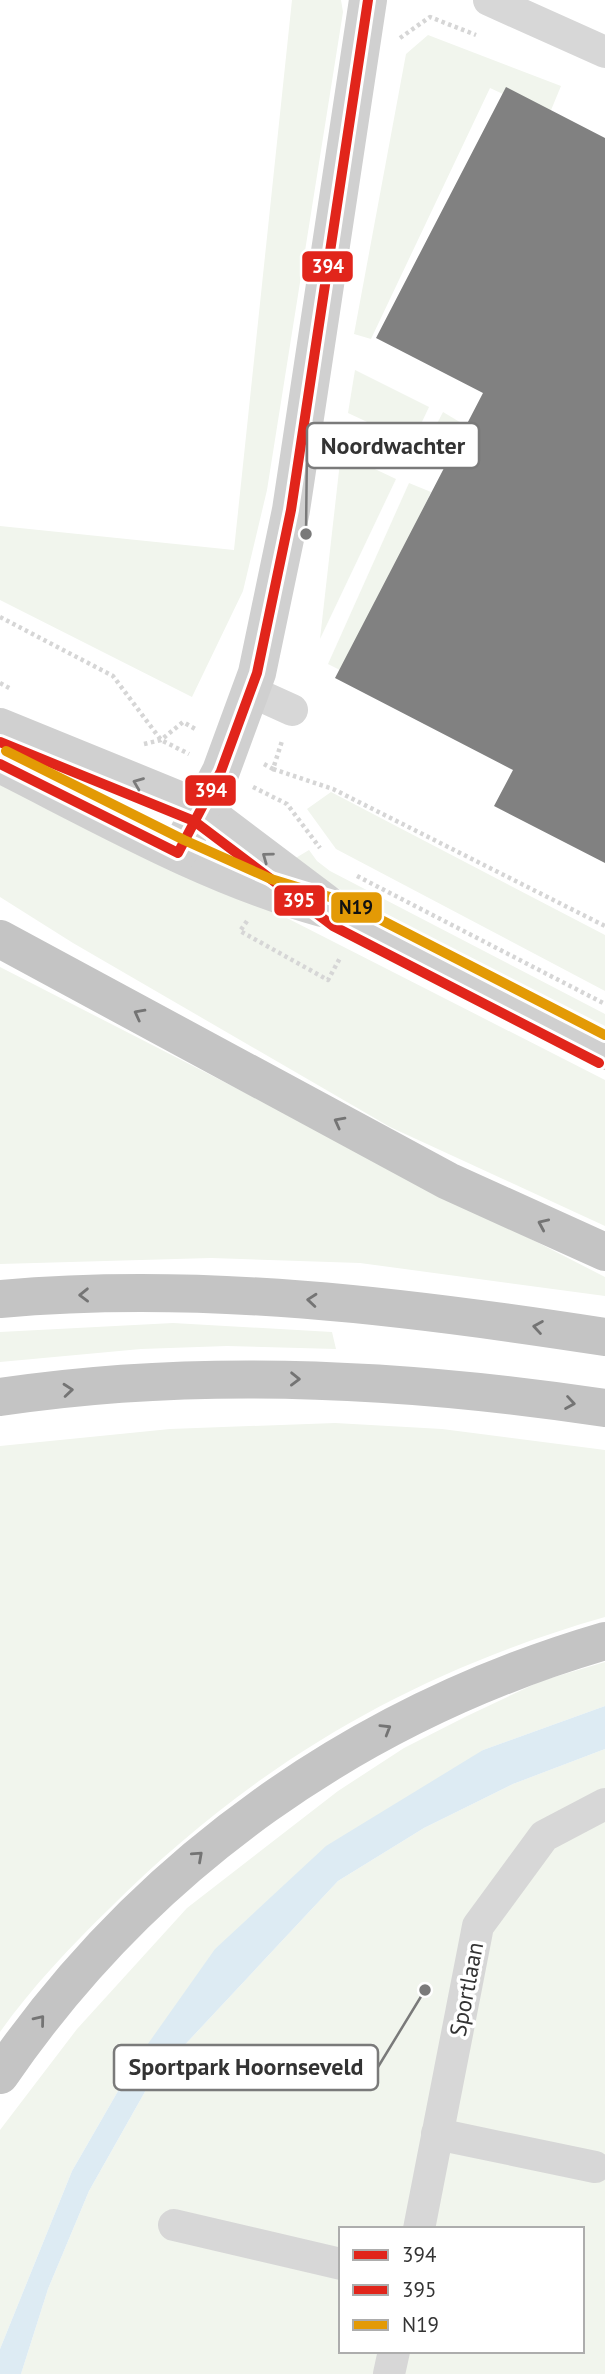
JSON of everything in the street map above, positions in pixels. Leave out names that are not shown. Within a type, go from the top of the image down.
[{"type":"highway","points":[[0,939],[448,1181],[605,1252]]},
{"type":"highway","points":[[0,1299],[161,1293],[298,1299],[428,1310],[605,1337]]},
{"type":"highway","points":[[0,1397],[166,1381],[296,1379],[509,1394],[605,1408]]},
{"type":"highway","points":[[0,2074],[24,2039],[84,1966],[158,1892],[220,1837],[292,1786],[409,1716],[509,1673],[605,1641]]},
{"type":"main road","points":[[178,853],[221,771],[250,691],[291,510],[369,0]]},
{"type":"main road","points":[[0,727],[201,809],[341,914],[605,1051]]},
{"type":"main road","points":[[0,764],[178,853],[265,892],[341,914]]},
{"type":"street","points":[[489,0],[605,52]]},
{"type":"street","points":[[250,691],[292,710]]},
{"type":"street","name":"Sportlaan","points":[[419,2227],[478,1926],[544,1836],[605,1804]]},
{"type":"street","points":[[437,2134],[595,2166]]},
{"type":"street","points":[[174,2225],[339,2264]]},
{"type":"street","points":[[389,2374],[394,2353]]},
{"type":"path","points":[[389,46],[430,18],[488,40]]},
{"type":"path","points":[[0,617],[113,676],[160,740],[287,804],[322,851]]},
{"type":"path","points":[[273,769],[333,789],[605,926]]},
{"type":"path","points":[[352,873],[605,1004]]},
{"type":"shaded area","points":[[292,0],[341,0],[343,12],[267,490],[243,591],[192,697],[0,600],[0,526],[234,550]]},
{"type":"shaded area","points":[[428,35],[561,86],[549,115],[490,88],[371,339],[354,334],[406,54]]},
{"type":"shaded area","points":[[355,370],[429,407],[412,443],[348,413]]},
{"type":"shaded area","points":[[443,412],[463,424],[445,463],[423,451]]},
{"type":"shaded area","points":[[341,453],[396,479],[320,639]]},
{"type":"shaded area","points":[[409,483],[431,492],[346,673],[328,664]]},
{"type":"shaded area","points":[[0,772],[605,1080],[605,1226],[390,1127],[73,943],[0,897]]},
{"type":"shaded area","points":[[331,792],[605,935],[605,991],[336,849],[307,809]]},
{"type":"shaded area","points":[[309,850],[317,861],[330,871],[605,1014],[605,1030],[324,881],[294,859]]},
{"type":"shaded area","points":[[0,967],[605,1277],[605,1296],[360,1263],[211,1258],[0,1264]]},
{"type":"shaded area","points":[[173,1323],[332,1332],[336,1349],[227,1346],[141,1349],[0,1362],[0,1332]]},
{"type":"shaded area","points":[[335,1423],[442,1429],[605,1450],[605,1617],[465,1666],[400,1696],[338,1730],[278,1768],[164,1857],[109,1909],[52,1968],[0,2032],[0,1446],[170,1429]]},
{"type":"shaded area","points":[[605,1662],[605,1706],[483,1750],[133,2065],[72,2171],[0,2349],[0,2130],[77,2029],[187,1908],[338,1791],[404,1748],[467,1716],[541,1681]]},
{"type":"shaded area","points":[[605,1706],[605,1749],[513,1784],[424,1828],[338,1881],[151,2081],[89,2191],[48,2289],[21,2374],[0,2374],[0,2349],[72,2171],[133,2065],[215,1949],[326,1846],[483,1750]]},
{"type":"shaded area","points":[[605,1749],[605,2374],[21,2374],[48,2289],[89,2191],[151,2081],[338,1881],[424,1828],[513,1784]]},
{"type":"building","points":[[506,87],[605,138],[605,863],[494,806],[513,770],[335,678],[483,393],[376,338]]},
{"type":"transit line","name":"394","points":[[0,764],[178,853],[221,771],[257,673],[291,510],[368,0]]},
{"type":"transit line","name":"395","points":[[0,742],[194,821],[333,926],[599,1063]]},
{"type":"transit line","name":"N19","points":[[6,751],[184,840],[271,879],[346,902],[605,1035]]},
{"type":"place","name":"Noordwachter","points":[[306,534]]},
{"type":"place","name":"Sportpark Hoornseveld","points":[[425,1990]]}]
